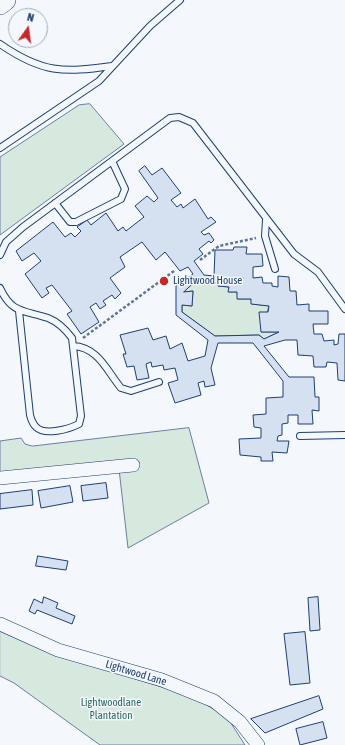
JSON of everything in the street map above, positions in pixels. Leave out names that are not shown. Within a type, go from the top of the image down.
[{"type":"highway","points":[[0,4],[5,0]]},
{"type":"street","points":[[0,478],[133,465]]},
{"type":"street","name":"Lightwood Lane","points":[[0,624],[58,650],[162,680],[214,701],[240,722],[258,745]]},
{"type":"lane","points":[[0,148],[99,81],[150,26],[180,0]]},
{"type":"lane","points":[[0,44],[30,63],[50,69],[76,71],[112,66]]},
{"type":"lane","points":[[0,255],[6,242],[55,203],[170,118],[179,117],[193,123],[266,220],[294,254],[318,272],[345,309]]},
{"type":"lane","points":[[55,203],[70,222],[76,222],[121,199],[125,189],[112,162]]},
{"type":"lane","points":[[266,220],[265,236],[275,270]]},
{"type":"lane","points":[[0,288],[11,305],[19,311],[49,318],[65,328],[72,338],[81,416],[79,424],[62,431],[42,430],[35,427],[30,416],[19,311]]},
{"type":"lane","points":[[73,346],[81,346],[94,353],[108,368],[120,388],[131,390],[159,382]]},
{"type":"lane","points":[[300,436],[345,435]]},
{"type":"path","points":[[200,260],[218,246],[265,236]]},
{"type":"path","points":[[73,346],[174,271]]},
{"type":"green space","points":[[90,104],[124,144],[0,235],[0,157],[79,105]]},
{"type":"green space","points":[[196,281],[218,283],[218,286],[229,287],[229,292],[237,292],[238,299],[251,299],[252,304],[269,306],[261,332],[279,332],[264,339],[259,335],[215,336],[182,312],[182,305],[192,306],[193,291],[184,292]]},
{"type":"green space","points":[[189,428],[209,503],[128,548],[119,469],[0,473],[0,441],[21,438],[25,444],[32,446]]},
{"type":"green space","name":"Lightwoodlane Plantation","points":[[0,630],[133,678],[193,697],[227,717],[245,745],[100,745],[14,683],[0,676]]},
{"type":"building","points":[[145,166],[152,175],[162,168],[181,193],[171,200],[177,207],[181,204],[183,208],[195,199],[208,219],[211,217],[216,222],[201,232],[204,235],[209,233],[214,240],[211,243],[209,241],[199,249],[203,254],[194,261],[204,275],[214,276],[215,250],[233,250],[234,247],[247,247],[246,254],[262,254],[263,266],[253,267],[253,278],[262,277],[263,283],[272,283],[272,286],[278,287],[278,276],[289,277],[290,291],[296,291],[297,305],[309,304],[309,311],[328,311],[328,324],[313,324],[314,334],[322,334],[324,341],[334,340],[334,345],[338,344],[339,334],[345,334],[345,381],[338,380],[337,363],[327,362],[326,367],[314,367],[313,356],[298,355],[297,340],[285,340],[264,346],[289,377],[314,377],[315,397],[319,397],[319,411],[312,410],[313,424],[298,424],[298,415],[288,415],[288,423],[282,424],[282,435],[278,436],[277,441],[289,441],[287,453],[272,452],[273,461],[261,461],[261,457],[240,455],[239,439],[261,438],[261,428],[254,427],[253,415],[266,414],[266,398],[283,397],[283,381],[253,343],[218,343],[211,368],[215,385],[205,387],[204,381],[198,383],[201,395],[175,403],[168,383],[178,380],[175,368],[164,370],[163,365],[152,367],[151,362],[146,364],[149,378],[137,380],[134,366],[127,367],[123,354],[126,354],[120,335],[148,328],[153,340],[166,336],[170,349],[182,343],[188,361],[205,356],[208,340],[176,315],[176,286],[193,274],[188,267],[180,271],[165,252],[156,260],[142,242],[120,257],[125,267],[110,278],[121,293],[115,299],[112,295],[103,301],[106,305],[100,309],[96,303],[90,307],[99,322],[81,334],[67,314],[72,311],[52,285],[46,288],[49,293],[42,298],[25,274],[41,261],[34,253],[22,261],[16,251],[53,222],[65,237],[71,233],[75,237],[81,231],[77,227],[87,220],[91,225],[106,213],[118,231],[123,227],[126,231],[144,217],[135,206],[147,196],[154,202],[158,198],[139,171]],"holes":[[[196,281],[218,283],[218,286],[229,287],[228,292],[237,292],[237,299],[251,299],[251,304],[269,306],[268,312],[259,312],[261,332],[279,332],[264,339],[259,335],[215,336],[182,312],[182,305],[192,306],[193,291],[184,292]]]},
{"type":"building","points":[[106,483],[108,498],[83,501],[81,486]]},
{"type":"building","points":[[70,486],[73,502],[41,508],[38,491]]},
{"type":"building","points":[[32,490],[33,505],[0,509],[0,494]]},
{"type":"building","points":[[38,556],[68,561],[66,570],[36,566]]},
{"type":"building","points":[[44,597],[58,603],[56,608],[75,616],[72,624],[37,610],[35,614],[29,611],[34,599],[42,603]]},
{"type":"building","points":[[318,597],[320,630],[310,631],[308,598]]},
{"type":"building","points":[[305,632],[310,683],[290,685],[284,634]]},
{"type":"building","points":[[319,696],[323,709],[265,733],[251,719]]},
{"type":"building","points":[[323,722],[327,738],[300,745],[296,729]]},
{"type":"place","name":"Lightwood House","points":[[164,281]]}]
